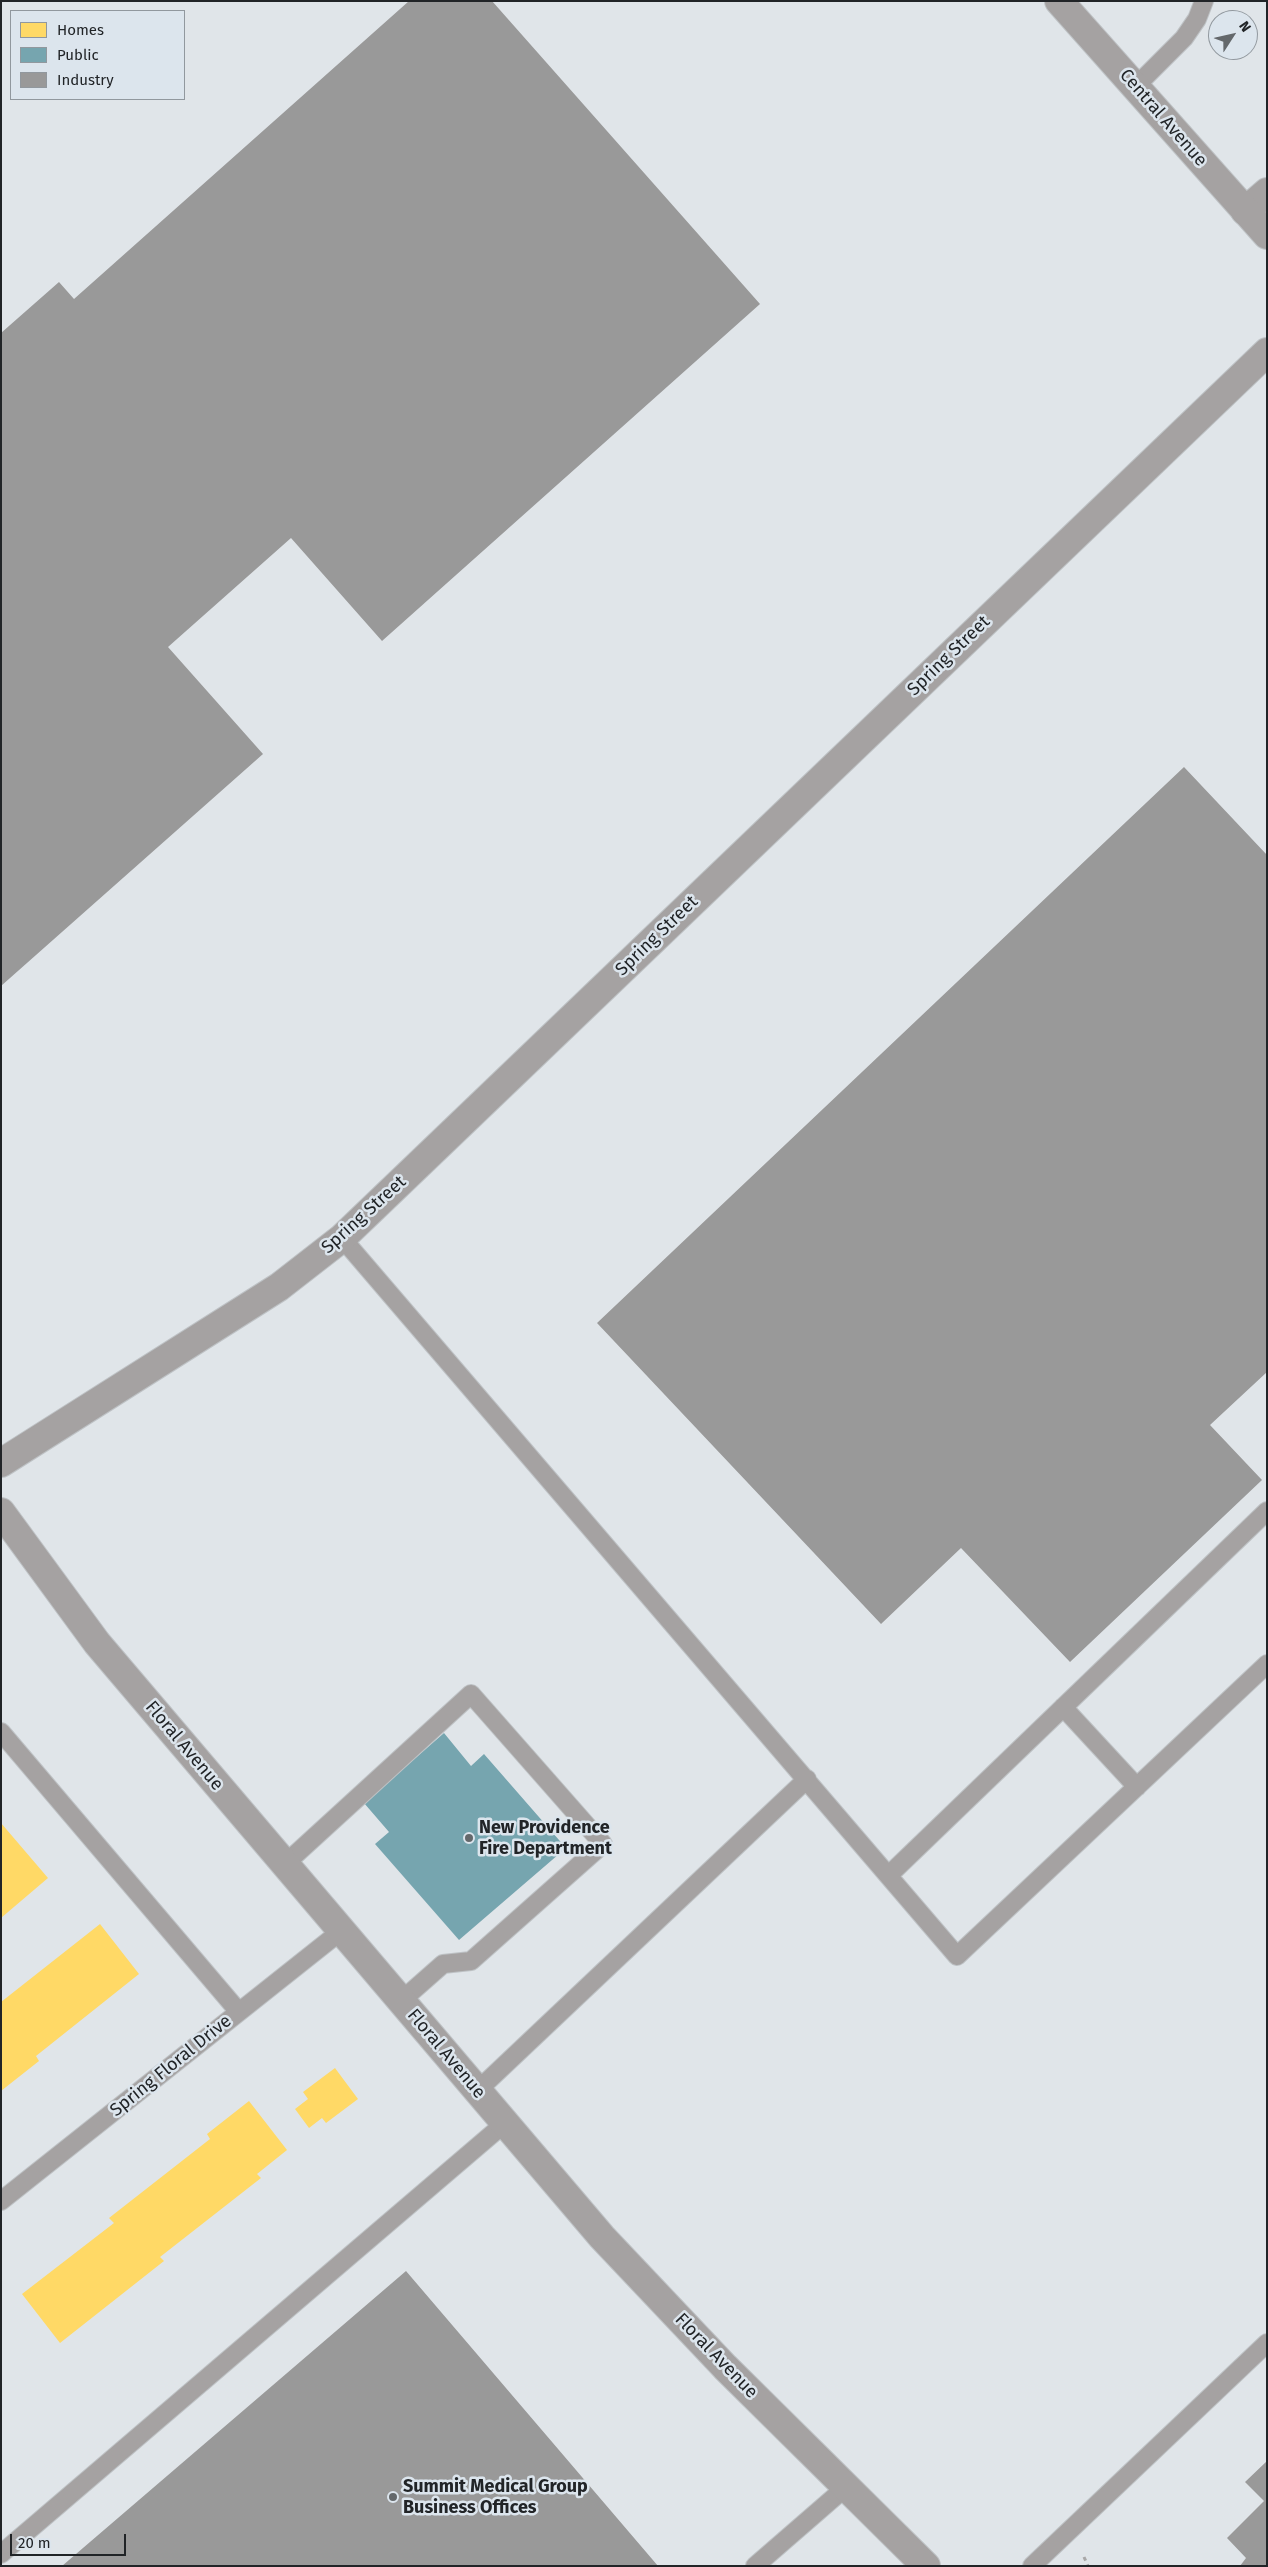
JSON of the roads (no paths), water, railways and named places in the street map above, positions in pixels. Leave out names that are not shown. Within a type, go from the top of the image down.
[{"type":"street","name":"Central Avenue","points":[[1059,1],[1267,235]]},
{"type":"street","points":[[1245,211],[1267,192]]},
{"type":"street","name":"Spring Street","points":[[1,1463],[278,1287],[342,1238],[1267,352]]},
{"type":"street","name":"Floral Avenue","points":[[1,1512],[97,1643],[602,2237],[725,2367],[926,2566]]},
{"type":"lane","points":[[1135,87],[1184,38],[1197,20],[1204,1]]},
{"type":"lane","points":[[342,1238],[957,1956],[1267,1664]]},
{"type":"lane","points":[[889,1875],[1267,1511]]},
{"type":"lane","points":[[285,1864],[471,1694],[604,1844],[471,1961],[443,1964],[401,2001]]},
{"type":"lane","points":[[1063,1706],[1137,1786]]},
{"type":"lane","points":[[1,1732],[239,2012]]},
{"type":"lane","points":[[477,2091],[807,1779]]},
{"type":"lane","name":"Spring Floral Drive","points":[[1,2201],[341,1931]]},
{"type":"lane","points":[[1,2554],[505,2123]]},
{"type":"lane","points":[[1032,2566],[1267,2344]]},
{"type":"lane","points":[[755,2566],[846,2487]]},
{"type":"place","name":"New Providence Fire Department","points":[[469,1838]]},
{"type":"place","name":"Summit Medical Group Business Offices","points":[[393,2497]]}]
